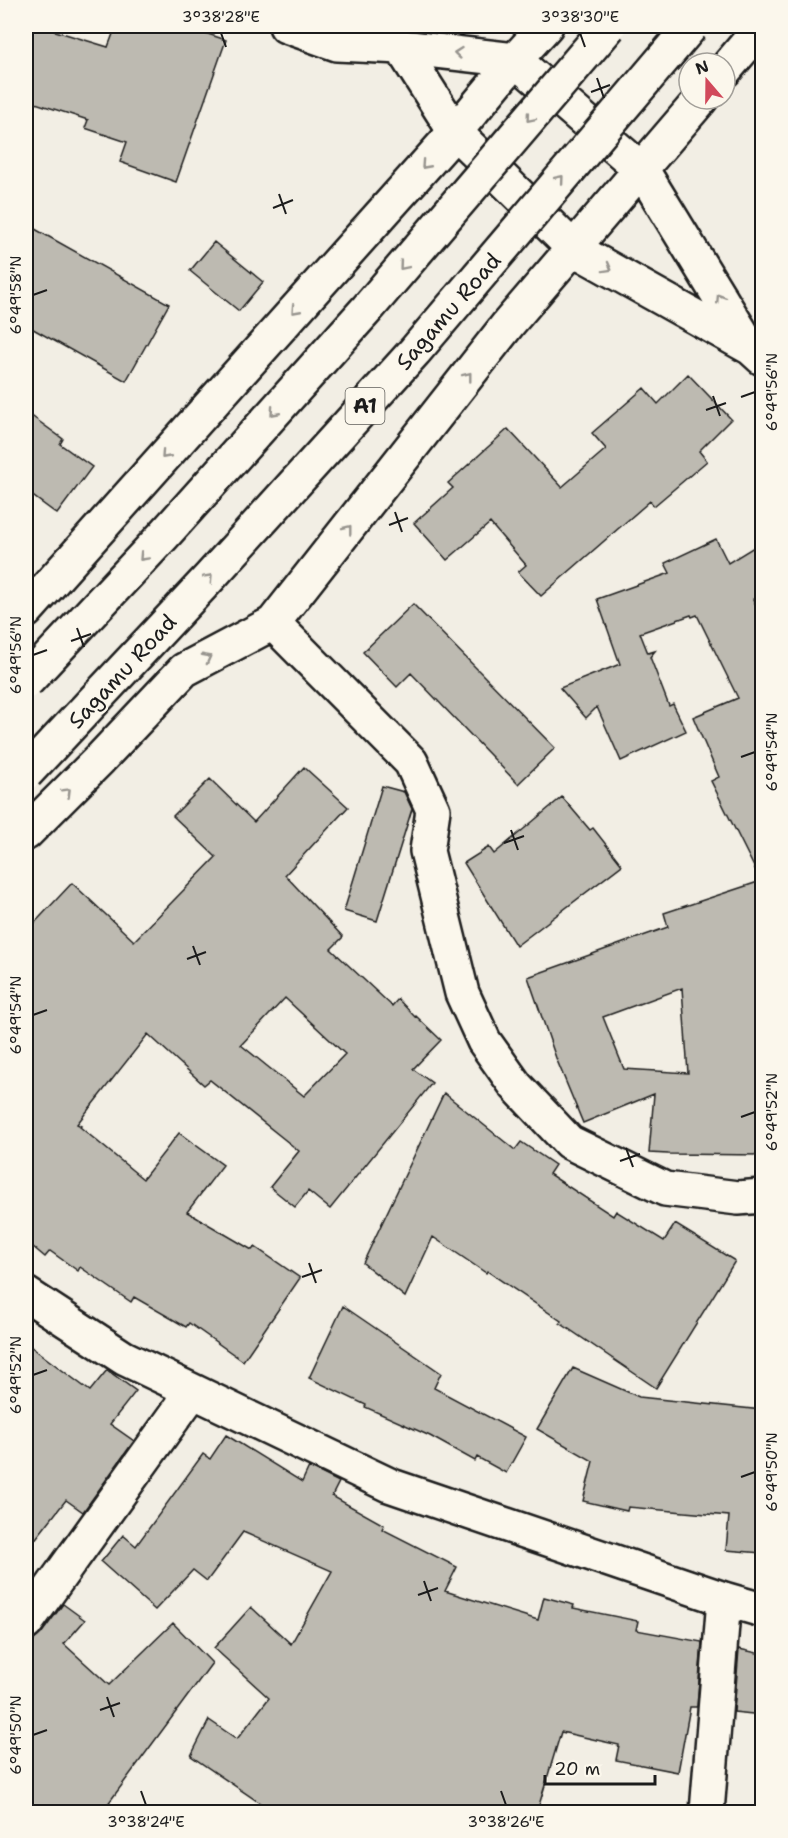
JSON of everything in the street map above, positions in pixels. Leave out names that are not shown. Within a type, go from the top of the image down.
[{"type":"main road","points":[[286,26],[337,44],[401,47],[515,60],[642,170],[757,353]]},
{"type":"main road","points":[[26,611],[455,132],[546,26]]},
{"type":"main road","points":[[26,682],[164,535],[367,309],[609,26]]},
{"type":"main road","name":"Sagamu Road","points":[[26,773],[210,577],[415,351],[691,26]]},
{"type":"main road","points":[[737,56],[762,26]]},
{"type":"main road","points":[[401,47],[455,132],[574,249],[757,353]]},
{"type":"main road","points":[[26,833],[184,670],[273,623],[509,324],[691,111]]},
{"type":"main road","points":[[273,623],[411,762],[433,810],[427,851],[462,993],[484,1041],[516,1086],[568,1142],[665,1190],[738,1198],[762,1196]]},
{"type":"main road","points":[[26,1294],[124,1358],[389,1485],[762,1610]]},
{"type":"main road","points":[[26,1623],[193,1391]]},
{"type":"main road","points":[[707,1812],[724,1599]]},
{"type":"building","points":[[26,26],[39,26],[108,47],[116,26],[184,26],[226,40],[176,182],[120,162],[127,142],[85,128],[88,120],[26,100]]},
{"type":"building","points":[[26,224],[169,304],[126,381],[26,325]]},
{"type":"building","points":[[214,242],[263,282],[239,311],[190,271]]},
{"type":"building","points":[[688,374],[731,419],[699,451],[707,461],[654,506],[650,501],[541,596],[518,572],[526,565],[490,523],[447,560],[414,523],[453,488],[448,483],[508,429],[562,487],[606,449],[592,433],[644,388],[658,404]]},
{"type":"building","points":[[26,412],[63,439],[60,444],[92,467],[57,514],[26,491]]},
{"type":"building","points":[[716,539],[728,563],[762,542],[762,593],[753,599],[762,620],[762,1155],[649,1153],[654,1094],[583,1123],[556,1058],[528,977],[668,927],[664,913],[761,881],[711,781],[719,777],[693,717],[738,698],[697,615],[692,617],[691,615],[640,633],[648,653],[655,651],[650,657],[669,706],[673,704],[686,731],[621,761],[597,707],[586,718],[560,688],[620,664],[597,599],[670,573],[665,563]],"holes":[[[682,988],[688,1073],[624,1069],[603,1017]]]},
{"type":"building","points":[[413,604],[555,748],[518,784],[411,673],[397,687],[363,652]]},
{"type":"building","points":[[304,767],[348,807],[285,875],[343,937],[331,949],[392,1006],[398,999],[441,1040],[413,1069],[432,1083],[330,1209],[308,1191],[295,1207],[270,1187],[299,1151],[210,1080],[204,1085],[148,1034],[77,1124],[143,1179],[179,1133],[223,1165],[187,1212],[252,1250],[255,1247],[300,1278],[243,1361],[189,1323],[186,1327],[134,1297],[131,1302],[80,1267],[78,1271],[50,1251],[45,1257],[26,1241],[26,932],[72,883],[134,941],[216,857],[173,816],[210,779],[254,822]],"holes":[[[285,998],[345,1054],[304,1096],[241,1045]]]},
{"type":"building","points":[[382,786],[404,792],[412,809],[377,921],[344,911]]},
{"type":"building","points":[[562,797],[590,830],[593,828],[622,865],[516,946],[464,863],[489,847],[494,854]]},
{"type":"building","points":[[444,1093],[515,1150],[521,1142],[555,1165],[549,1174],[613,1216],[616,1211],[664,1241],[675,1224],[735,1261],[656,1388],[560,1323],[561,1321],[433,1237],[405,1297],[363,1263]]},
{"type":"building","points":[[343,1306],[441,1373],[434,1388],[526,1437],[506,1473],[477,1457],[475,1461],[430,1436],[365,1407],[366,1405],[309,1378]]},
{"type":"building","points":[[26,1343],[90,1391],[107,1370],[136,1391],[110,1424],[134,1441],[83,1512],[66,1500],[26,1551]]},
{"type":"building","points":[[573,1368],[639,1397],[762,1410],[762,1553],[726,1550],[729,1516],[628,1507],[627,1511],[583,1501],[593,1461],[537,1429]]},
{"type":"building","points":[[226,1435],[302,1482],[309,1467],[339,1482],[332,1496],[384,1525],[382,1529],[457,1567],[445,1591],[538,1620],[544,1597],[574,1605],[573,1608],[638,1621],[636,1630],[702,1642],[697,1707],[690,1707],[678,1772],[616,1760],[619,1745],[561,1732],[537,1812],[273,1812],[191,1756],[209,1720],[237,1739],[269,1698],[214,1648],[251,1607],[291,1644],[332,1571],[243,1532],[207,1581],[193,1570],[155,1610],[101,1562],[123,1535],[136,1546],[203,1454],[210,1459]]},
{"type":"building","points":[[63,1604],[85,1620],[64,1644],[109,1685],[173,1623],[212,1663],[102,1812],[26,1812],[26,1642],[34,1640],[41,1634]]},
{"type":"building","points":[[739,1649],[762,1654],[762,1715],[734,1712]]}]
